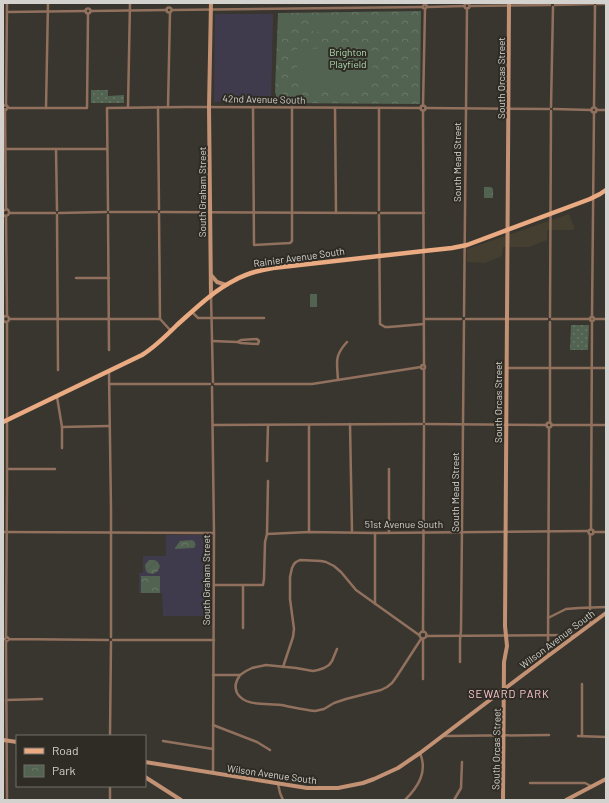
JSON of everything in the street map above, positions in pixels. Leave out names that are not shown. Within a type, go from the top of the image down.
[{"type":"main road","name":"Rainier Avenue South","points":[[5,421],[133,360],[149,350],[211,296],[226,285],[244,276],[264,269],[464,245],[593,198],[606,190]]},
{"type":"street","points":[[7,3],[4,105],[8,106],[5,109],[4,210],[8,210],[9,213]]},
{"type":"street","points":[[46,108],[48,3]]},
{"type":"street","points":[[5,109],[87,108],[88,3]]},
{"type":"street","points":[[128,107],[130,3]]},
{"type":"street","points":[[168,107],[170,3]]},
{"type":"street","name":"South Graham Street","points":[[211,3],[209,107],[214,533],[213,773]]},
{"type":"street","points":[[7,12],[509,4],[606,4]]},
{"type":"street","name":"South Orcas Street","points":[[503,800],[504,662],[507,646],[506,319],[509,4]]},
{"type":"street","points":[[548,656],[553,4]]},
{"type":"street","points":[[590,625],[595,4]]},
{"type":"street","name":"South Mead Street","points":[[460,662],[467,5]]},
{"type":"street","points":[[425,6],[423,106],[421,108],[423,111],[424,213],[423,632],[426,636]]},
{"type":"street","points":[[423,106],[426,108],[465,109],[606,110]]},
{"type":"street","points":[[158,107],[160,319],[171,331]]},
{"type":"street","points":[[253,107],[254,245],[290,243],[292,241],[292,107]]},
{"type":"street","name":"42nd Avenue South","points":[[107,149],[107,108],[421,108]]},
{"type":"street","points":[[335,108],[336,213]]},
{"type":"street","points":[[379,108],[380,306],[378,311],[380,312],[380,324],[384,326],[424,324]]},
{"type":"street","points":[[423,111],[426,108]]},
{"type":"street","points":[[5,149],[107,149],[109,350]]},
{"type":"street","points":[[56,149],[58,370]]},
{"type":"street","points":[[9,319],[7,316],[5,277],[4,215],[8,216],[9,213],[424,213]]},
{"type":"street","points":[[211,275],[217,282],[226,285]]},
{"type":"street","points":[[76,278],[108,278]]},
{"type":"street","points":[[192,312],[198,318],[264,318]]},
{"type":"street","points":[[6,322],[3,320],[7,316]]},
{"type":"street","points":[[7,800],[5,786],[7,532],[5,421],[6,322],[8,322],[9,319],[160,319]]},
{"type":"street","points":[[424,319],[606,319]]},
{"type":"street","points":[[212,341],[258,344],[259,341],[258,339],[241,340],[237,342]]},
{"type":"street","points":[[338,380],[337,356],[341,348],[347,342]]},
{"type":"street","points":[[109,384],[311,384],[423,367]]},
{"type":"street","points":[[506,368],[606,368]]},
{"type":"street","points":[[109,371],[110,735]]},
{"type":"street","points":[[56,396],[62,427],[62,448]]},
{"type":"street","points":[[350,424],[352,532]]},
{"type":"street","points":[[213,425],[606,425]]},
{"type":"street","points":[[267,461],[268,425]]},
{"type":"street","points":[[309,425],[309,532]]},
{"type":"street","points":[[62,427],[109,426]]},
{"type":"street","points":[[7,469],[55,470]]},
{"type":"street","points":[[388,469],[389,533]]},
{"type":"street","points":[[214,585],[264,585],[268,481]]},
{"type":"street","points":[[3,532],[214,533]]},
{"type":"street","name":"51st Avenue South","points":[[267,534],[309,532],[606,532]]},
{"type":"street","points":[[375,533],[375,604]]},
{"type":"street","points":[[283,667],[293,637],[294,629],[290,599],[290,577],[292,568],[296,562],[300,560],[315,560],[326,562],[341,572],[356,590],[419,635],[422,639],[423,679]]},
{"type":"street","points":[[243,585],[243,628]]},
{"type":"street","points":[[548,618],[566,609],[606,607]]},
{"type":"street","name":"Wilson Avenue South","points":[[146,762],[313,788],[329,788],[363,783],[387,774],[420,753],[606,613]]},
{"type":"street","points":[[419,635],[423,632]]},
{"type":"street","points":[[337,649],[329,665],[313,671],[266,665],[246,671],[240,675],[237,680],[236,688],[238,694],[246,701],[252,703],[280,705],[315,712],[346,698],[381,690],[387,687],[392,683],[422,639],[426,638],[426,636],[576,635]]},
{"type":"street","points":[[6,639],[214,640]]},
{"type":"street","points":[[213,675],[240,675]]},
{"type":"street","points":[[582,684],[582,736]]},
{"type":"street","points":[[6,700],[42,699]]},
{"type":"street","points":[[213,725],[257,742],[270,750]]},
{"type":"street","points":[[442,736],[549,735]]},
{"type":"street","points":[[578,736],[606,737]]},
{"type":"street","points":[[5,740],[16,742]]},
{"type":"street","points":[[163,741],[213,749]]},
{"type":"street","points":[[405,800],[417,787],[420,780],[423,762],[420,753]]},
{"type":"street","points":[[454,800],[461,788],[462,762]]},
{"type":"street","points":[[146,778],[181,800]]},
{"type":"street","points":[[566,800],[606,779]]},
{"type":"street","points":[[278,783],[283,800]]},
{"type":"street","points":[[530,783],[585,783],[591,787]]},
{"type":"street","points":[[110,787],[110,800]]},
{"type":"shaded area","points":[[215,14],[273,14],[271,103],[214,102]]},
{"type":"shaded area","points":[[569,214],[575,229],[547,230],[547,240],[529,247],[503,247],[502,256],[485,263],[467,262],[467,249]]},
{"type":"shaded area","points":[[166,535],[211,535],[211,616],[163,616],[162,593],[139,593],[139,573],[143,573],[143,556],[166,556]]},
{"type":"green space","name":"Brighton Playfield","points":[[421,11],[420,104],[276,103],[275,92],[278,13]]},
{"type":"green space","points":[[281,17],[294,17],[294,24],[281,25]]},
{"type":"green space","points":[[327,20],[329,21],[329,24],[314,25],[312,24],[312,21]]},
{"type":"green space","points":[[327,27],[329,28],[329,31],[314,32],[312,31],[312,28]]},
{"type":"green space","points":[[298,48],[369,49],[373,53],[373,66],[369,81],[360,87],[300,92],[297,75]]},
{"type":"green space","points":[[414,59],[414,67],[402,67],[401,60]]},
{"type":"green space","points":[[91,90],[108,90],[108,96],[124,95],[124,103],[91,103]]},
{"type":"green space","points":[[484,187],[491,187],[493,189],[493,198],[484,198]]},
{"type":"green space","points":[[310,294],[317,294],[317,307],[310,307]]},
{"type":"green space","points":[[571,325],[589,325],[588,350],[570,350]]},
{"type":"green space","points":[[192,540],[196,544],[193,548],[175,549],[180,541]]},
{"type":"green space","points":[[149,560],[157,561],[146,571],[145,565]]},
{"type":"green space","points":[[157,561],[160,566],[158,571],[153,574],[148,573],[146,571]]},
{"type":"green space","points":[[141,576],[160,576],[160,593],[141,593]]},
{"type":"district","name":"SEWARD PARK","points":[[509,693]]}]
